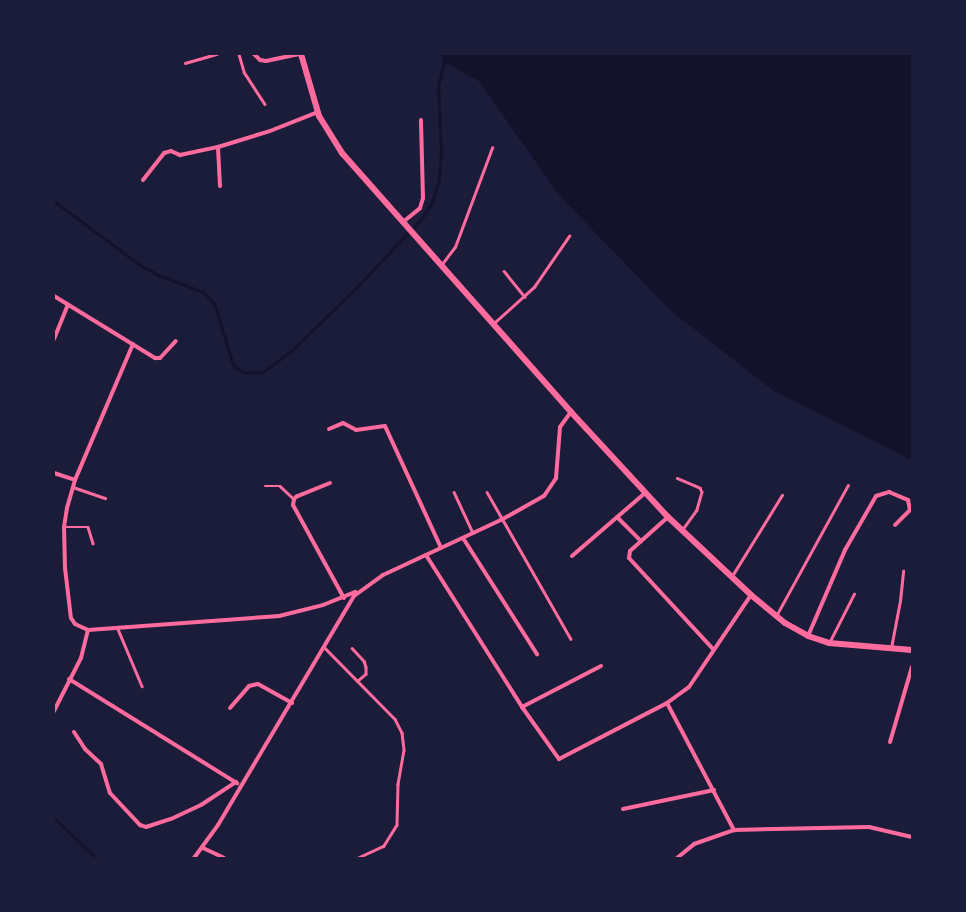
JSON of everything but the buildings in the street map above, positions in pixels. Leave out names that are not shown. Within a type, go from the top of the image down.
[{"type":"street","points":[[254,54],[260,60],[266,61],[301,54],[318,112],[342,153],[494,323],[571,412],[645,493],[682,531],[751,595],[776,616],[808,636],[829,643],[912,650]]},
{"type":"street","points":[[143,180],[164,153],[171,151],[180,155],[218,147],[270,131],[318,112]]},
{"type":"street","points":[[405,224],[420,208],[423,198],[422,120]]},
{"type":"street","points":[[218,147],[220,186]]},
{"type":"street","points":[[54,296],[151,356],[160,358],[176,341]]},
{"type":"street","points":[[54,339],[68,305]]},
{"type":"street","points":[[133,344],[72,487],[64,527],[65,568],[72,618],[75,624],[88,630],[279,616],[298,612],[344,598],[383,575],[537,502],[553,485],[557,467],[560,427],[571,412]]},
{"type":"street","points":[[329,429],[342,423],[356,430],[385,426],[441,548]]},
{"type":"street","points":[[54,473],[75,480]]},
{"type":"street","points":[[330,483],[294,500],[301,521],[344,598]]},
{"type":"street","points":[[808,636],[845,550],[876,496],[889,492],[908,500],[910,510],[895,525]]},
{"type":"street","points":[[572,556],[645,493]]},
{"type":"street","points":[[617,517],[641,541]]},
{"type":"street","points":[[668,517],[630,551],[628,558],[713,649]]},
{"type":"street","points":[[463,538],[537,654]]},
{"type":"street","points":[[426,555],[522,707],[559,759],[667,703],[689,687],[713,649],[751,595]]},
{"type":"street","points":[[194,858],[203,848],[292,703],[348,604],[365,587]]},
{"type":"street","points":[[54,711],[81,658],[88,630]]},
{"type":"street","points":[[522,707],[601,666]]},
{"type":"street","points":[[890,742],[912,667]]},
{"type":"street","points":[[69,679],[241,785]]},
{"type":"street","points":[[230,708],[249,686],[258,684],[292,703]]},
{"type":"street","points":[[667,703],[734,830]]},
{"type":"street","points":[[74,732],[85,749],[101,764],[110,793],[140,825],[146,827],[171,819],[201,804],[236,782]]},
{"type":"street","points":[[623,809],[714,790]]},
{"type":"street","points":[[677,858],[694,844],[734,830],[869,827],[912,837]]},
{"type":"street","points":[[203,848],[224,858]]},
{"type":"lane","points":[[185,63],[217,54]]},
{"type":"lane","points":[[239,54],[244,72],[265,104]]},
{"type":"lane","points":[[442,265],[455,247],[492,148]]},
{"type":"lane","points":[[494,323],[526,297],[569,236]]},
{"type":"lane","points":[[504,271],[526,297]]},
{"type":"lane","points":[[677,478],[700,488],[702,492],[696,510],[682,531]]},
{"type":"lane","points":[[776,616],[848,485]]},
{"type":"lane","points":[[266,486],[280,486],[294,500]]},
{"type":"lane","points":[[72,487],[105,498]]},
{"type":"lane","points":[[454,492],[473,533]]},
{"type":"lane","points":[[487,492],[501,520],[571,639]]},
{"type":"lane","points":[[732,577],[782,495]]},
{"type":"lane","points":[[64,527],[88,527],[93,543]]},
{"type":"lane","points":[[891,648],[900,601],[903,571]]},
{"type":"lane","points":[[829,643],[854,594]]},
{"type":"lane","points":[[118,629],[142,686]]},
{"type":"lane","points":[[324,647],[395,719],[402,733],[404,750],[398,784],[397,825],[384,846],[358,858]]},
{"type":"lane","points":[[352,648],[364,661],[366,666],[366,674],[358,681]]},
{"type":"shaded area","points":[[440,54],[912,54],[912,460],[774,391],[671,311],[558,194],[479,81],[444,62]]},
{"type":"waterway","points":[[54,201],[140,265],[158,275],[203,292],[214,303],[233,365],[242,372],[261,373],[290,352],[357,287],[422,218],[431,204],[439,179],[441,152],[438,86],[444,62],[452,54]]},
{"type":"waterway","points":[[54,818],[96,858]]}]
